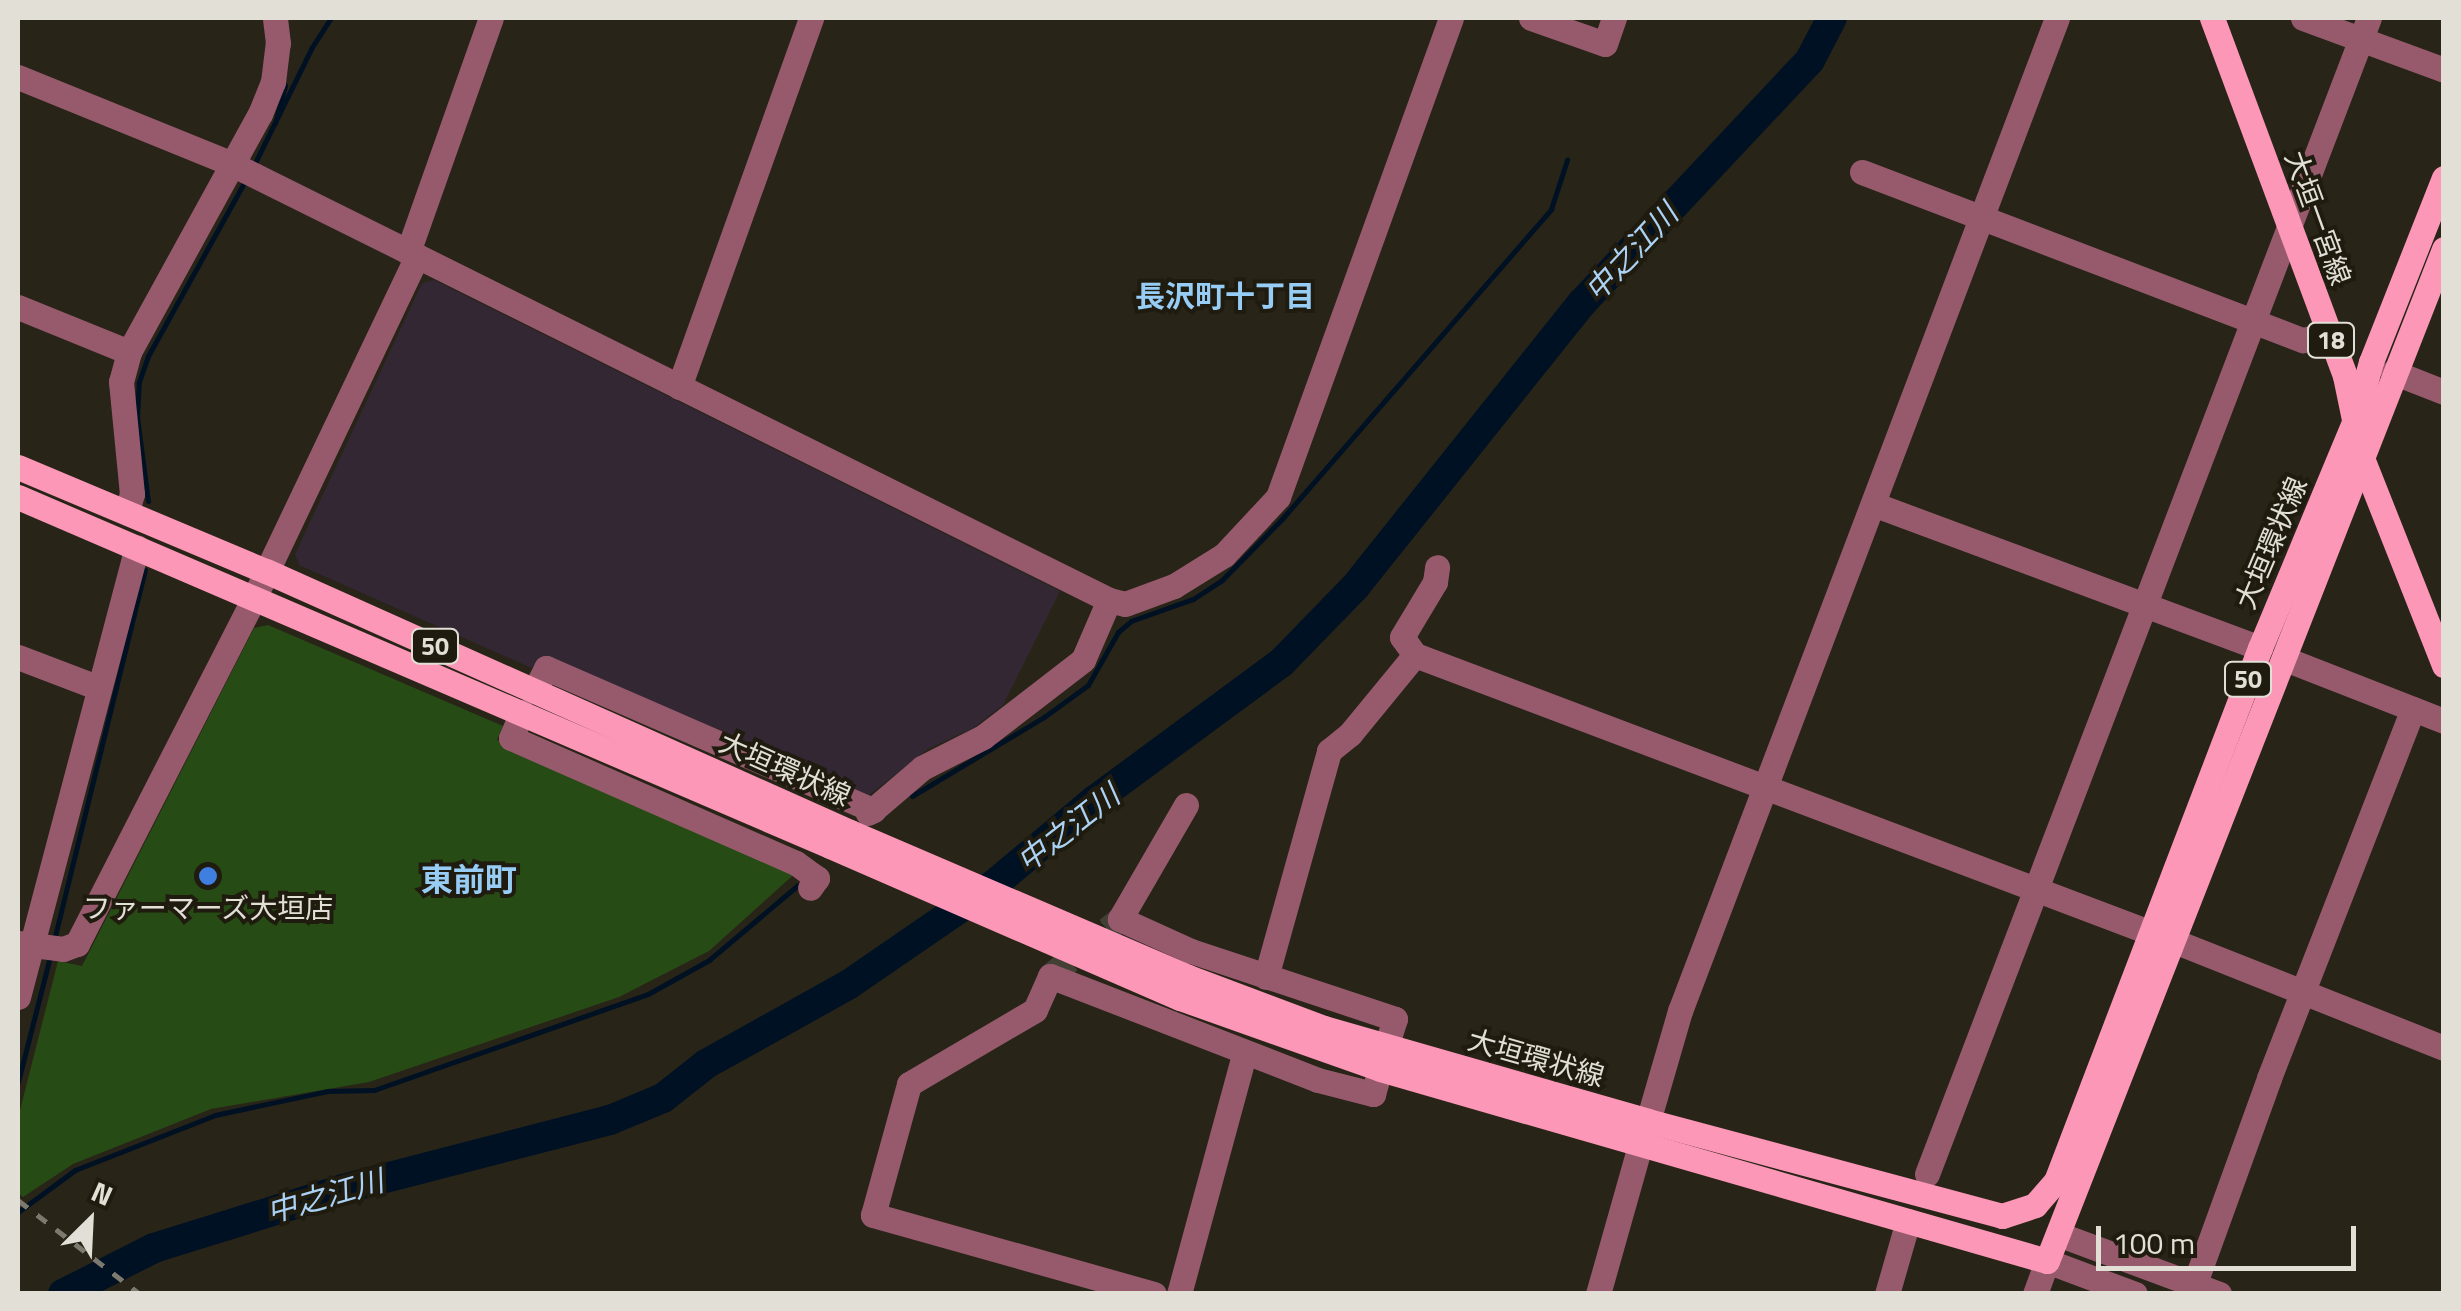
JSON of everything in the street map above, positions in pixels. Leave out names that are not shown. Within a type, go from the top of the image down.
[{"type":"main road","name":"大垣一宮線","points":[[2212,18],[2328,334],[2355,420],[2362,458],[2437,625],[2444,665]]},
{"type":"main road","name":"大垣環状線","points":[[2058,1234],[2164,938],[2260,648],[2355,420],[2371,362],[2444,178]]},
{"type":"main road","name":"大垣環状線","points":[[2056,1181],[2285,658],[2392,372],[2444,250]]},
{"type":"main road","name":"大垣環状線","points":[[18,467],[266,571],[528,701]]},
{"type":"main road","name":"大垣環状線","points":[[18,498],[254,598],[855,825],[1184,987],[1383,1057],[1644,1132],[1908,1221],[2047,1261]]},
{"type":"main road","name":"大垣環状線","points":[[1644,1132],[2002,1216]]},
{"type":"main road","points":[[2002,1216],[2035,1205],[2056,1181]]},
{"type":"main road","name":"50","points":[[2047,1261],[2058,1234],[2056,1181]]},
{"type":"main road","name":"50","points":[[2002,1216],[2058,1234]]},
{"type":"street","points":[[127,511],[132,494],[121,382],[129,352],[274,82],[278,44],[275,18]]},
{"type":"street","points":[[38,945],[77,944],[254,598],[413,254],[491,18]]},
{"type":"street","points":[[679,387],[812,18]]},
{"type":"street","points":[[18,77],[232,164],[1109,600],[1124,604],[1174,586],[1224,555],[1278,496],[1451,18]]},
{"type":"street","points":[[1531,18],[1604,44],[1614,18]]},
{"type":"street","points":[[1600,1293],[1680,1012],[2057,18]]},
{"type":"street","points":[[2303,18],[2364,29],[2444,70]]},
{"type":"street","points":[[1927,1174],[2364,29]]},
{"type":"street","points":[[1862,172],[2303,340],[2328,334]]},
{"type":"street","points":[[18,307],[129,352]]},
{"type":"street","points":[[2392,372],[2444,392]]},
{"type":"street","points":[[1873,504],[2260,648]]},
{"type":"street","points":[[18,997],[38,945],[98,688],[137,548]]},
{"type":"street","points":[[1437,568],[1436,582],[1402,636],[1415,655],[2444,1048]]},
{"type":"street","points":[[810,888],[817,878],[796,862],[510,738],[546,668],[855,825],[922,768],[983,737],[1083,660],[1109,600]]},
{"type":"street","points":[[1266,976],[1329,751],[1350,734],[1415,655]]},
{"type":"street","points":[[18,657],[98,688]]},
{"type":"street","points":[[2285,658],[2444,721]]},
{"type":"street","points":[[2192,1289],[2413,709]]},
{"type":"street","points":[[1154,1294],[873,1215],[909,1084],[1035,1010],[1050,976],[1244,1054],[1373,1094],[1395,1019],[1266,976],[1120,919],[1186,805]]},
{"type":"street","points":[[1179,1294],[1244,1054]]},
{"type":"street","points":[[1887,1294],[1908,1221]]},
{"type":"street","points":[[2058,1234],[2192,1289],[2220,1294]]},
{"type":"street","points":[[2035,1294],[2047,1261],[2135,1294]]},
{"type":"shaded area","points":[[434,280],[1060,591],[1003,705],[973,728],[928,749],[869,795],[683,714],[534,669],[299,565],[295,554],[422,283]]},
{"type":"green space","points":[[268,625],[503,726],[497,740],[799,870],[709,951],[619,997],[369,1082],[211,1109],[73,1164],[23,1197],[18,1193],[18,1118],[58,961],[82,966],[254,628]]},
{"type":"waterway","points":[[254,165],[312,47],[331,18]]},
{"type":"waterway","name":"中之江川","points":[[63,1294],[154,1248],[343,1189],[610,1120],[663,1098],[706,1064],[848,985],[992,886],[1095,800],[1281,663],[1355,587],[1582,303],[1810,60],[1832,18]]},
{"type":"waterway","points":[[275,123],[285,85]]},
{"type":"waterway","points":[[912,796],[1044,717],[1088,685],[1118,632],[1131,621],[1193,599],[1222,580],[1281,520],[1551,209],[1567,160]]},
{"type":"waterway","points":[[148,501],[137,417],[139,382],[148,356],[246,179]]},
{"type":"waterway","points":[[54,940],[145,570]]},
{"type":"waterway","points":[[18,1212],[75,1170],[215,1115],[328,1091],[374,1090],[648,994],[709,960],[798,885]]},
{"type":"waterway","points":[[18,1082],[50,956]]},
{"type":"tunnel","points":[[1050,976],[1120,919]]},
{"type":"railway","points":[[18,1200],[140,1294]]},
{"type":"place","name":"ファーマーズ大垣店","points":[[208,876]]},
{"type":"district","name":"長沢町十丁目","points":[[1225,296]]},
{"type":"district","name":"東前町","points":[[469,879]]}]
